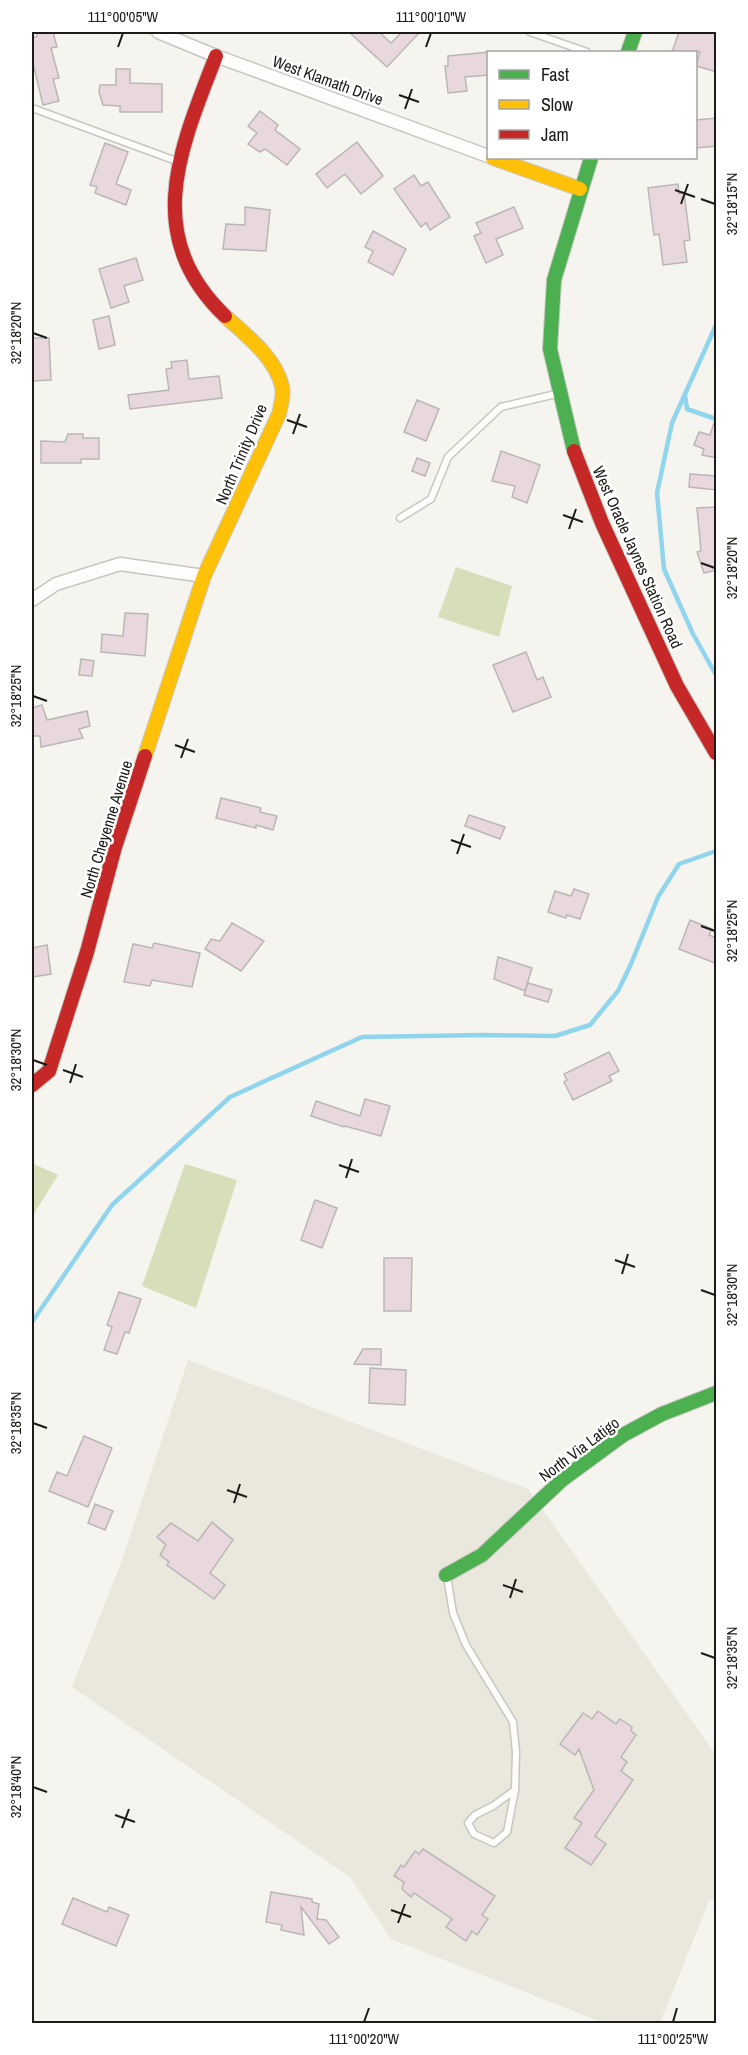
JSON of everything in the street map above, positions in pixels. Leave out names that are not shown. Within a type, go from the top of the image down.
[{"type":"street","name":"West Klamath Drive","points":[[158,32],[216,56],[487,155]]},
{"type":"street","points":[[628,51],[635,32]]},
{"type":"street","name":"North Trinity Drive","points":[[204,576],[279,414],[282,400],[281,384],[270,361],[206,296],[189,270],[177,234],[174,213],[175,180],[187,133],[216,56]]},
{"type":"street","points":[[496,159],[580,189]]},
{"type":"street","name":"West Oracle Jaynes Station Road","points":[[591,159],[554,280],[550,349],[571,442],[602,523],[677,686],[717,753]]},
{"type":"street","points":[[32,600],[56,584],[120,564],[204,576]]},
{"type":"street","name":"North Cheyenne Avenue","points":[[32,1085],[49,1071],[87,952],[116,847],[204,576]]},
{"type":"street","name":"North Via Latigo","points":[[446,1575],[482,1555],[563,1479],[623,1435],[662,1414],[717,1393]]},
{"type":"lane","points":[[530,32],[584,51]]},
{"type":"lane","points":[[32,108],[180,162]]},
{"type":"lane","points":[[400,518],[430,499],[448,457],[501,407],[560,393]]},
{"type":"lane","points":[[446,1575],[453,1612],[466,1646],[513,1722],[516,1752],[515,1790],[507,1832],[494,1843],[474,1834],[468,1823],[475,1815],[493,1806],[515,1790]]},
{"type":"shaded area","points":[[188,1360],[528,1489],[716,1755],[716,1899],[709,1901],[660,2023],[604,2023],[391,1939],[350,1877],[72,1687],[122,1560]]},
{"type":"green space","points":[[456,567],[512,586],[499,637],[438,617]]},
{"type":"green space","points":[[32,1163],[58,1175],[32,1217]]},
{"type":"green space","points":[[185,1164],[237,1180],[196,1308],[142,1286]]},
{"type":"building","points":[[38,32],[53,32],[57,47],[51,48],[59,78],[53,79],[59,101],[43,105],[32,59],[32,38],[37,36]]},
{"type":"building","points":[[349,32],[379,32],[391,43],[402,32],[420,32],[387,67]]},
{"type":"building","points":[[679,32],[717,32],[717,72],[697,66],[700,52],[672,51]]},
{"type":"building","points":[[487,52],[487,75],[465,77],[467,91],[448,93],[445,66],[448,66],[448,56]]},
{"type":"building","points":[[116,69],[130,69],[130,83],[162,84],[162,112],[120,112],[120,106],[103,105],[99,92],[100,85],[116,85]]},
{"type":"building","points":[[260,111],[278,125],[275,130],[300,149],[287,165],[265,149],[260,152],[248,144],[257,133],[248,126]]},
{"type":"building","points":[[717,118],[717,146],[697,148],[697,120]]},
{"type":"building","points":[[357,142],[383,176],[361,194],[345,174],[327,188],[316,174]]},
{"type":"building","points":[[105,143],[128,152],[116,184],[131,190],[126,205],[95,193],[97,187],[90,185]]},
{"type":"building","points":[[414,175],[421,186],[428,182],[450,217],[430,230],[426,223],[421,227],[394,189]]},
{"type":"building","points":[[678,184],[679,194],[684,192],[690,240],[684,241],[687,262],[663,265],[659,234],[654,235],[648,188]]},
{"type":"building","points":[[245,207],[270,210],[266,251],[223,249],[226,224],[245,225]]},
{"type":"building","points":[[514,207],[523,228],[496,239],[503,255],[486,263],[474,236],[481,233],[476,223]]},
{"type":"building","points":[[373,231],[406,249],[393,275],[368,262],[373,251],[365,247]]},
{"type":"building","points":[[136,258],[143,280],[124,286],[129,302],[111,308],[99,269]]},
{"type":"building","points":[[109,316],[115,345],[99,349],[93,320]]},
{"type":"building","points":[[32,338],[49,338],[51,380],[32,381]]},
{"type":"building","points":[[187,360],[189,379],[219,376],[222,398],[130,409],[128,395],[169,390],[166,369],[172,368],[171,362]]},
{"type":"building","points":[[417,400],[439,409],[426,441],[404,432]]},
{"type":"building","points":[[715,420],[717,420],[717,458],[702,455],[704,449],[694,445],[699,432],[710,435]]},
{"type":"building","points":[[68,434],[83,434],[83,438],[99,438],[99,459],[81,459],[81,463],[41,463],[41,441],[65,442]]},
{"type":"building","points":[[501,451],[540,465],[527,503],[512,497],[515,486],[492,481]]},
{"type":"building","points":[[417,458],[430,463],[425,476],[412,471]]},
{"type":"building","points":[[690,474],[717,476],[717,490],[689,487]]},
{"type":"building","points":[[717,507],[717,570],[704,573],[697,552],[701,551],[697,508]]},
{"type":"building","points":[[125,613],[148,614],[145,656],[101,652],[102,634],[123,636]]},
{"type":"building","points":[[526,652],[537,680],[543,677],[551,697],[513,712],[493,665]]},
{"type":"building","points":[[81,659],[94,661],[92,676],[79,675]]},
{"type":"building","points":[[42,705],[47,720],[87,711],[90,726],[79,729],[83,738],[41,747],[40,736],[32,736],[32,708]]},
{"type":"building","points":[[221,798],[261,808],[260,812],[277,816],[273,830],[216,818]]},
{"type":"building","points":[[469,815],[505,827],[500,839],[465,826]]},
{"type":"building","points":[[574,889],[589,894],[580,919],[567,915],[566,918],[548,912],[555,891],[571,896]]},
{"type":"building","points":[[690,920],[712,929],[709,935],[717,938],[717,964],[679,949]]},
{"type":"building","points":[[232,923],[264,941],[241,971],[205,949],[211,939],[220,941]]},
{"type":"building","points":[[154,943],[200,953],[192,987],[152,980],[150,986],[124,982],[133,944],[152,948]]},
{"type":"building","points":[[47,945],[51,974],[32,977],[32,948]]},
{"type":"building","points":[[498,957],[532,968],[525,991],[494,979]]},
{"type":"building","points":[[528,983],[552,990],[548,1002],[524,995]]},
{"type":"building","points":[[609,1052],[619,1071],[609,1076],[612,1081],[573,1100],[564,1082],[567,1080],[564,1074]]},
{"type":"building","points":[[365,1099],[390,1106],[381,1136],[311,1116],[316,1101],[360,1116]]},
{"type":"building","points":[[315,1200],[337,1208],[322,1248],[301,1240]]},
{"type":"building","points":[[384,1258],[412,1258],[411,1311],[384,1311]]},
{"type":"building","points":[[119,1292],[141,1299],[129,1333],[125,1332],[117,1354],[104,1350],[112,1327],[107,1325]]},
{"type":"building","points":[[363,1349],[381,1349],[381,1365],[354,1364]]},
{"type":"building","points":[[370,1368],[406,1370],[405,1405],[369,1403]]},
{"type":"building","points":[[84,1436],[112,1448],[88,1507],[49,1491],[57,1472],[67,1476]]},
{"type":"building","points":[[95,1504],[113,1511],[105,1530],[88,1523]]},
{"type":"building","points":[[212,1522],[233,1540],[210,1573],[225,1585],[214,1599],[167,1565],[169,1562],[160,1555],[166,1545],[157,1537],[171,1523],[198,1541]]},
{"type":"building","points":[[598,1711],[616,1724],[620,1719],[632,1727],[631,1731],[636,1735],[621,1757],[627,1762],[621,1771],[633,1780],[595,1836],[606,1844],[591,1865],[565,1848],[582,1823],[574,1818],[594,1790],[579,1749],[575,1755],[560,1744],[583,1713],[592,1719]]},
{"type":"building","points":[[423,1849],[495,1896],[482,1915],[488,1919],[477,1935],[472,1931],[466,1941],[446,1927],[452,1919],[414,1893],[411,1897],[402,1889],[404,1882],[394,1876],[401,1865],[404,1867],[415,1851],[419,1854]]},
{"type":"building","points":[[271,1892],[312,1899],[312,1902],[319,1904],[317,1919],[326,1920],[339,1937],[329,1944],[301,1907],[304,1935],[281,1930],[282,1925],[266,1922]]},
{"type":"building","points":[[73,1898],[107,1912],[109,1907],[129,1915],[116,1946],[62,1924]]},
{"type":"waterway","points":[[716,325],[672,423],[657,493],[664,569],[693,634],[716,675]]},
{"type":"waterway","points":[[685,395],[687,409],[716,419]]},
{"type":"waterway","points":[[32,1322],[112,1205],[230,1097],[362,1037],[555,1036],[590,1025],[618,991],[658,897],[679,864],[716,851]]},
{"type":"traffic: fast","points":[[628,51],[635,32]]},
{"type":"traffic: fast","points":[[574,451],[550,349],[554,280],[591,159]]},
{"type":"traffic: fast","points":[[446,1575],[482,1555],[563,1479],[623,1435],[662,1414],[716,1393]]},
{"type":"traffic: slow","points":[[496,159],[580,189]]},
{"type":"traffic: slow","points":[[145,756],[204,576],[279,414],[281,404],[282,386],[273,366],[259,347],[225,316]]},
{"type":"traffic: jam","points":[[216,56],[190,124],[181,158],[176,190],[176,223],[183,254],[199,285],[225,316]]},
{"type":"traffic: jam","points":[[574,451],[602,523],[677,686],[716,753]]},
{"type":"traffic: jam","points":[[32,1085],[49,1071],[87,952],[115,847],[145,756]]}]
